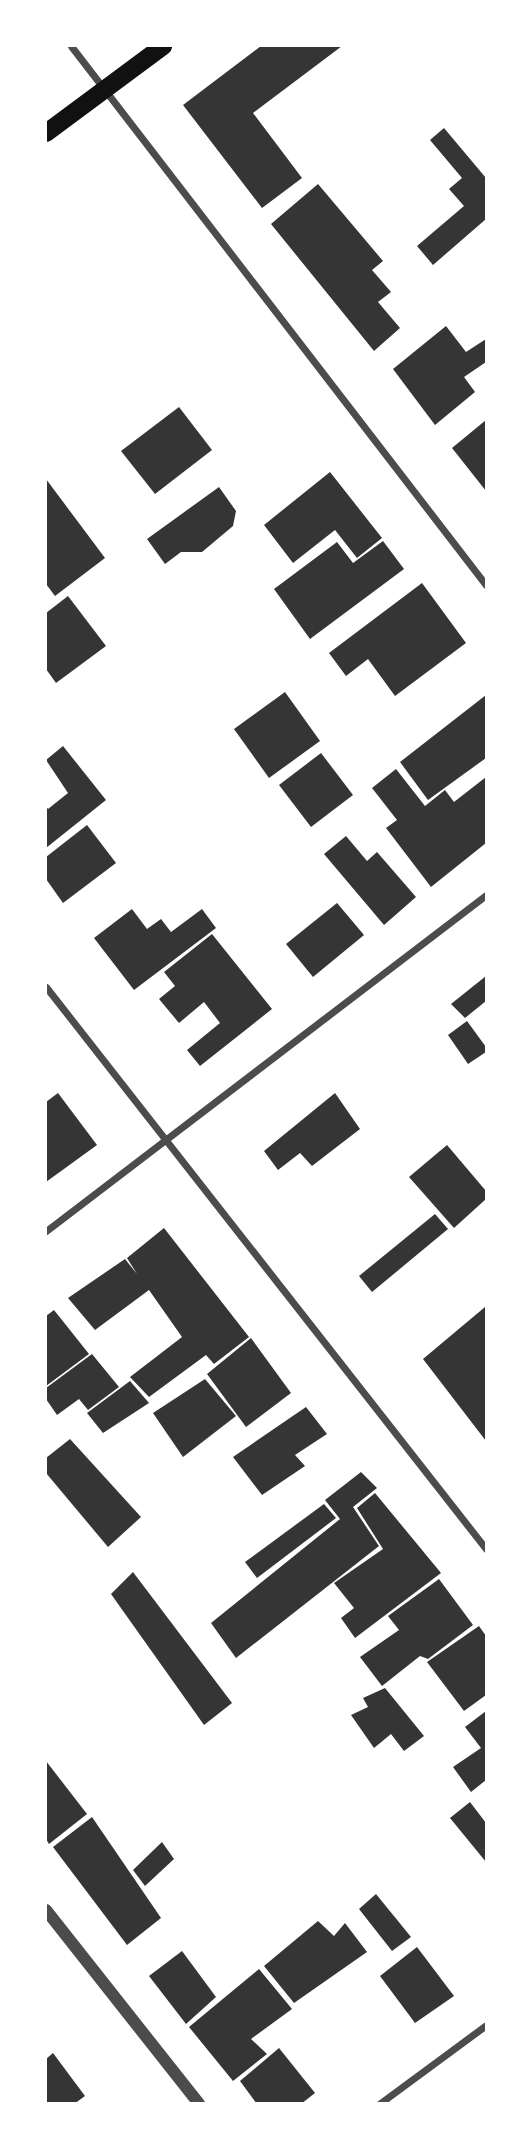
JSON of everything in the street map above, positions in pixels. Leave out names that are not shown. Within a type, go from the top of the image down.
[{"type":"main road","points":[[46,133],[163,46]]},
{"type":"street","points":[[71,46],[486,585]]},
{"type":"street","points":[[46,1231],[163,1137],[486,895]]},
{"type":"street","points":[[46,987],[486,1549]]},
{"type":"street","points":[[46,1910],[199,2104]]},
{"type":"street","points":[[379,2104],[486,2025]]},
{"type":"building","points":[[261,46],[342,46],[253,113],[302,178],[262,208],[183,105]]},
{"type":"building","points":[[444,128],[486,178],[486,219],[433,265],[417,246],[464,206],[449,189],[462,178],[430,140]]},
{"type":"building","points":[[318,184],[383,261],[372,270],[391,292],[378,302],[400,328],[374,351],[271,224]]},
{"type":"building","points":[[446,326],[466,352],[486,339],[486,362],[464,377],[475,392],[435,425],[393,369]]},
{"type":"building","points":[[179,407],[212,450],[155,494],[121,451]]},
{"type":"building","points":[[486,420],[486,491],[452,448]]},
{"type":"building","points":[[330,472],[382,538],[357,558],[335,530],[293,563],[264,525]]},
{"type":"building","points":[[46,479],[105,558],[55,596],[46,584]]},
{"type":"building","points":[[219,487],[236,511],[233,526],[202,552],[181,552],[165,564],[147,539]]},
{"type":"building","points":[[383,541],[404,569],[310,639],[274,589],[337,542],[353,563]]},
{"type":"building","points":[[422,583],[466,643],[395,696],[368,659],[346,676],[329,653]]},
{"type":"building","points":[[68,596],[106,646],[56,683],[46,669],[46,613]]},
{"type":"building","points":[[285,692],[320,741],[269,778],[234,729]]},
{"type":"building","points":[[486,695],[486,758],[428,800],[400,762]]},
{"type":"building","points":[[63,746],[106,800],[46,848],[46,806],[48,809],[68,793],[46,760]]},
{"type":"building","points":[[321,753],[353,795],[311,827],[279,785]]},
{"type":"building","points":[[396,769],[425,806],[445,790],[454,802],[486,777],[486,843],[431,887],[386,828],[397,820],[372,788]]},
{"type":"building","points":[[87,825],[116,863],[63,903],[46,879],[46,857]]},
{"type":"building","points":[[346,836],[367,861],[377,852],[416,897],[384,925],[324,854]]},
{"type":"building","points":[[337,903],[364,935],[313,977],[286,944]]},
{"type":"building","points":[[132,909],[147,929],[161,919],[171,932],[202,909],[216,928],[134,990],[94,938]]},
{"type":"building","points":[[212,934],[272,1009],[200,1066],[187,1050],[220,1023],[204,1002],[179,1023],[159,999],[175,986],[164,972]]},
{"type":"building","points":[[486,976],[486,1001],[465,1018],[451,1004]]},
{"type":"building","points":[[467,1021],[486,1047],[486,1052],[468,1064],[448,1035]]},
{"type":"building","points":[[58,1093],[97,1145],[46,1182],[46,1102]]},
{"type":"building","points":[[335,1093],[360,1129],[312,1166],[300,1153],[278,1170],[264,1151]]},
{"type":"building","points":[[447,1145],[486,1191],[486,1199],[454,1228],[409,1177]]},
{"type":"building","points":[[435,1214],[448,1229],[372,1292],[359,1276]]},
{"type":"building","points":[[164,1228],[249,1337],[214,1364],[206,1355],[149,1397],[130,1377],[182,1337],[149,1290],[95,1330],[68,1298],[125,1259],[137,1274],[127,1258]]},
{"type":"building","points":[[486,1308],[486,1441],[423,1359]]},
{"type":"building","points":[[54,1310],[89,1354],[46,1386],[46,1316]]},
{"type":"building","points":[[251,1338],[291,1393],[246,1427],[207,1374]]},
{"type":"building","points":[[92,1354],[119,1387],[88,1410],[79,1399],[57,1415],[46,1399],[46,1388]]},
{"type":"building","points":[[205,1379],[236,1416],[183,1457],[153,1413]]},
{"type":"building","points":[[130,1381],[149,1403],[103,1433],[87,1413]]},
{"type":"building","points":[[306,1407],[327,1434],[295,1455],[305,1466],[262,1495],[233,1457]]},
{"type":"building","points":[[70,1439],[141,1517],[108,1547],[46,1473],[46,1458]]},
{"type":"building","points":[[361,1472],[377,1488],[353,1507],[379,1546],[236,1658],[211,1623],[340,1519],[325,1500]]},
{"type":"building","points":[[375,1493],[441,1573],[355,1638],[341,1618],[354,1608],[334,1583],[383,1549],[357,1508]]},
{"type":"building","points":[[324,1504],[336,1518],[257,1578],[245,1562]]},
{"type":"building","points":[[133,1572],[232,1703],[204,1725],[111,1594]]},
{"type":"building","points":[[439,1579],[473,1625],[428,1659],[420,1656],[382,1686],[360,1657],[399,1630],[388,1616]]},
{"type":"building","points":[[479,1626],[486,1636],[486,1695],[464,1711],[427,1662]]},
{"type":"building","points":[[385,1688],[424,1736],[404,1751],[391,1734],[374,1748],[351,1715],[368,1707],[363,1698]]},
{"type":"building","points":[[486,1711],[486,1780],[471,1792],[453,1767],[481,1748],[465,1727]]},
{"type":"building","points":[[46,1761],[87,1814],[49,1844],[46,1839]]},
{"type":"building","points":[[470,1802],[486,1823],[486,1862],[450,1818]]},
{"type":"building","points":[[92,1817],[161,1918],[127,1945],[53,1847]]},
{"type":"building","points":[[162,1842],[174,1859],[145,1886],[133,1870]]},
{"type":"building","points":[[376,1894],[411,1937],[392,1951],[359,1909]]},
{"type":"building","points":[[318,1921],[334,1936],[345,1923],[367,1952],[294,2003],[264,1966]]},
{"type":"building","points":[[417,1947],[454,1996],[415,2023],[380,1976]]},
{"type":"building","points":[[182,1951],[216,1997],[186,2024],[149,1976]]},
{"type":"building","points":[[259,1969],[292,2009],[251,2039],[267,2054],[233,2081],[189,2027]]},
{"type":"building","points":[[279,2048],[315,2093],[301,2104],[257,2104],[240,2081]]},
{"type":"building","points":[[53,2053],[85,2096],[74,2104],[46,2104],[46,2059]]}]
